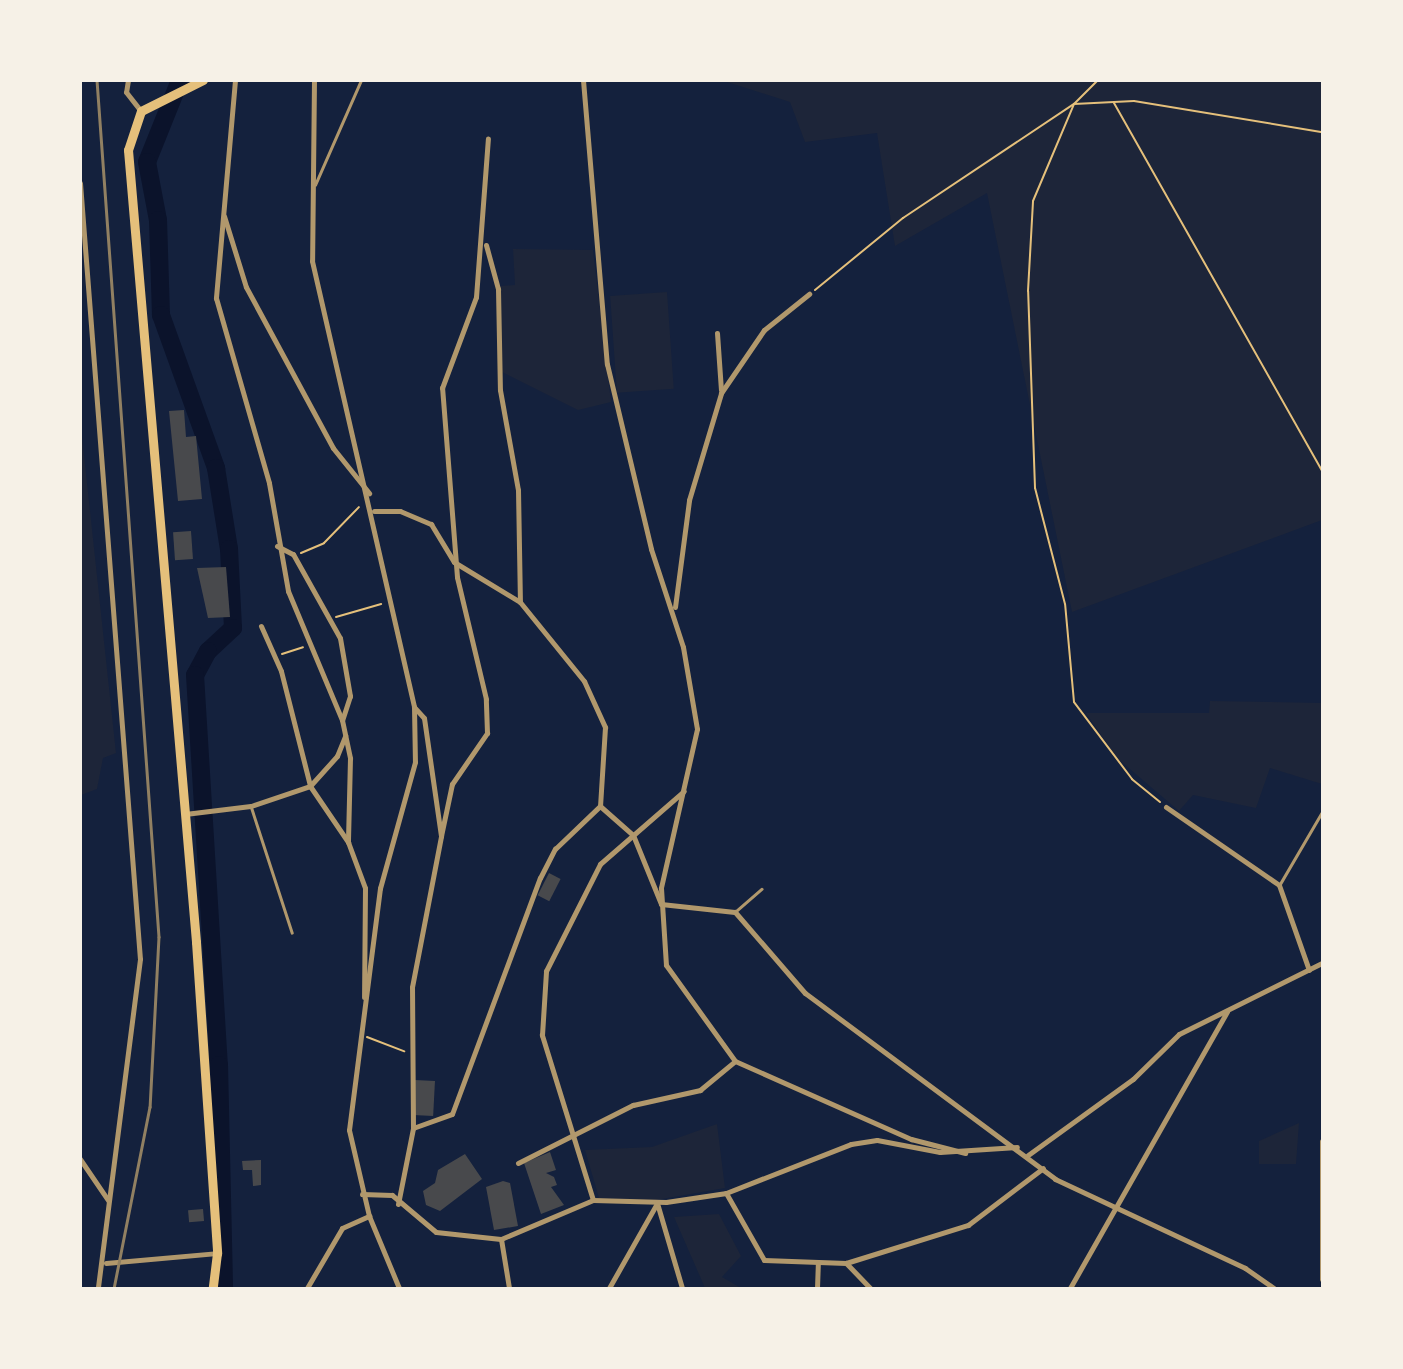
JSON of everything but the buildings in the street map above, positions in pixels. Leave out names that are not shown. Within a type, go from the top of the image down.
[{"type":"main road","points":[[202,81],[163,96],[141,111],[131,129],[128,160],[188,814],[217,1253],[213,1289]]},
{"type":"street","points":[[128,80],[126,92],[141,111]]},
{"type":"street","points":[[235,80],[216,298],[269,483],[277,546],[311,645],[342,720],[345,736],[348,842]]},
{"type":"street","points":[[314,80],[309,198],[318,294],[374,511],[414,707],[415,761],[380,888],[374,971],[364,1004]]},
{"type":"street","points":[[583,80],[607,364],[651,549],[674,610],[697,729],[661,904],[666,965],[735,1061],[911,1139],[965,1153]]},
{"type":"street","points":[[398,1203],[413,1128],[409,1053],[412,987],[452,784],[487,733],[486,699],[460,566],[442,387],[477,297],[485,241],[488,138]]},
{"type":"street","points":[[80,183],[140,959],[108,1200],[106,1263],[97,1289]]},
{"type":"street","points":[[223,213],[246,287],[334,448],[370,496]]},
{"type":"street","points":[[485,241],[498,289],[500,390],[518,490],[520,602]]},
{"type":"street","points":[[674,610],[689,500],[721,393],[764,330],[809,294]]},
{"type":"street","points":[[717,333],[721,393]]},
{"type":"street","points":[[374,511],[419,516],[460,566],[520,602],[600,711],[600,806],[555,849],[540,878],[452,1114],[413,1128]]},
{"type":"street","points":[[277,546],[293,554],[340,638],[349,696],[342,720]]},
{"type":"street","points":[[261,626],[274,657],[310,786],[348,842],[365,888],[364,1004],[349,1130],[362,1194],[399,1289]]},
{"type":"street","points":[[414,707],[424,718],[441,836]]},
{"type":"street","points":[[188,814],[251,806],[310,786],[337,756],[345,736]]},
{"type":"street","points":[[593,1200],[542,1035],[543,987],[600,864],[684,791]]},
{"type":"street","points":[[600,806],[633,835],[661,904]]},
{"type":"street","points":[[1166,807],[1279,885],[1309,970]]},
{"type":"street","points":[[661,904],[734,912],[805,993],[1043,1168],[1092,1197],[1245,1268],[1274,1289]]},
{"type":"street","points":[[1028,1155],[1133,1079],[1179,1034],[1322,963]]},
{"type":"street","points":[[1070,1289],[1119,1209],[1227,1012]]},
{"type":"street","points":[[517,1163],[575,1138],[633,1105],[700,1090],[735,1061]]},
{"type":"street","points":[[362,1194],[384,1191],[436,1232],[501,1239],[593,1200],[657,1203],[726,1193],[851,1144],[877,1140],[965,1153],[1017,1147]]},
{"type":"street","points":[[1322,1141],[1322,1279]]},
{"type":"street","points":[[80,1159],[108,1200]]},
{"type":"street","points":[[726,1193],[764,1260],[846,1263],[968,1225],[1043,1168]]},
{"type":"street","points":[[609,1289],[657,1203]]},
{"type":"street","points":[[657,1203],[682,1289]]},
{"type":"street","points":[[307,1289],[342,1228],[369,1216]]},
{"type":"street","points":[[501,1239],[509,1289]]},
{"type":"street","points":[[106,1263],[217,1253]]},
{"type":"street","points":[[817,1289],[818,1263]]},
{"type":"street","points":[[846,1263],[870,1289]]},
{"type":"lane","points":[[309,198],[361,80]]},
{"type":"lane","points":[[251,806],[292,932]]},
{"type":"lane","points":[[1279,885],[1322,812]]},
{"type":"lane","points":[[734,912],[761,889]]},
{"type":"path","points":[[809,294],[980,160],[1074,104],[1098,80]]},
{"type":"path","points":[[1074,104],[1114,103],[1322,132]]},
{"type":"path","points":[[1114,103],[1322,471]]},
{"type":"path","points":[[1074,104],[1033,201],[1035,488],[1065,604],[1074,702],[1084,722],[1132,779],[1166,807]]},
{"type":"path","points":[[293,554],[324,543],[370,496]]},
{"type":"path","points":[[328,619],[392,601]]},
{"type":"path","points":[[274,657],[311,645]]},
{"type":"path","points":[[360,1034],[409,1053]]},
{"type":"shaded area","points":[[724,81],[1322,81],[1322,520],[1072,612],[987,193],[895,246],[877,133],[805,142],[790,102]]},
{"type":"shaded area","points":[[513,249],[593,250],[611,402],[578,410],[502,372],[501,286],[515,285]]},
{"type":"shaded area","points":[[667,292],[674,389],[617,393],[610,296]]},
{"type":"shaded area","points":[[81,427],[116,753],[103,758],[97,789],[81,795]]},
{"type":"shaded area","points":[[1210,701],[1322,703],[1322,784],[1270,768],[1256,808],[1193,795],[1179,811],[1117,758],[1086,713],[1209,713]]},
{"type":"shaded area","points":[[1299,1123],[1296,1164],[1259,1164],[1259,1141]]},
{"type":"shaded area","points":[[717,1124],[725,1188],[656,1200],[599,1198],[585,1150],[652,1147]]},
{"type":"shaded area","points":[[719,1214],[741,1256],[722,1277],[741,1288],[705,1288],[674,1217]]},
{"type":"waterway","points":[[180,80],[147,162],[158,220],[161,315],[216,468],[229,549],[233,628],[208,651],[195,675],[219,1065],[224,1288]]},
{"type":"railway","points":[[97,80],[159,937],[150,1107],[114,1288]]}]
